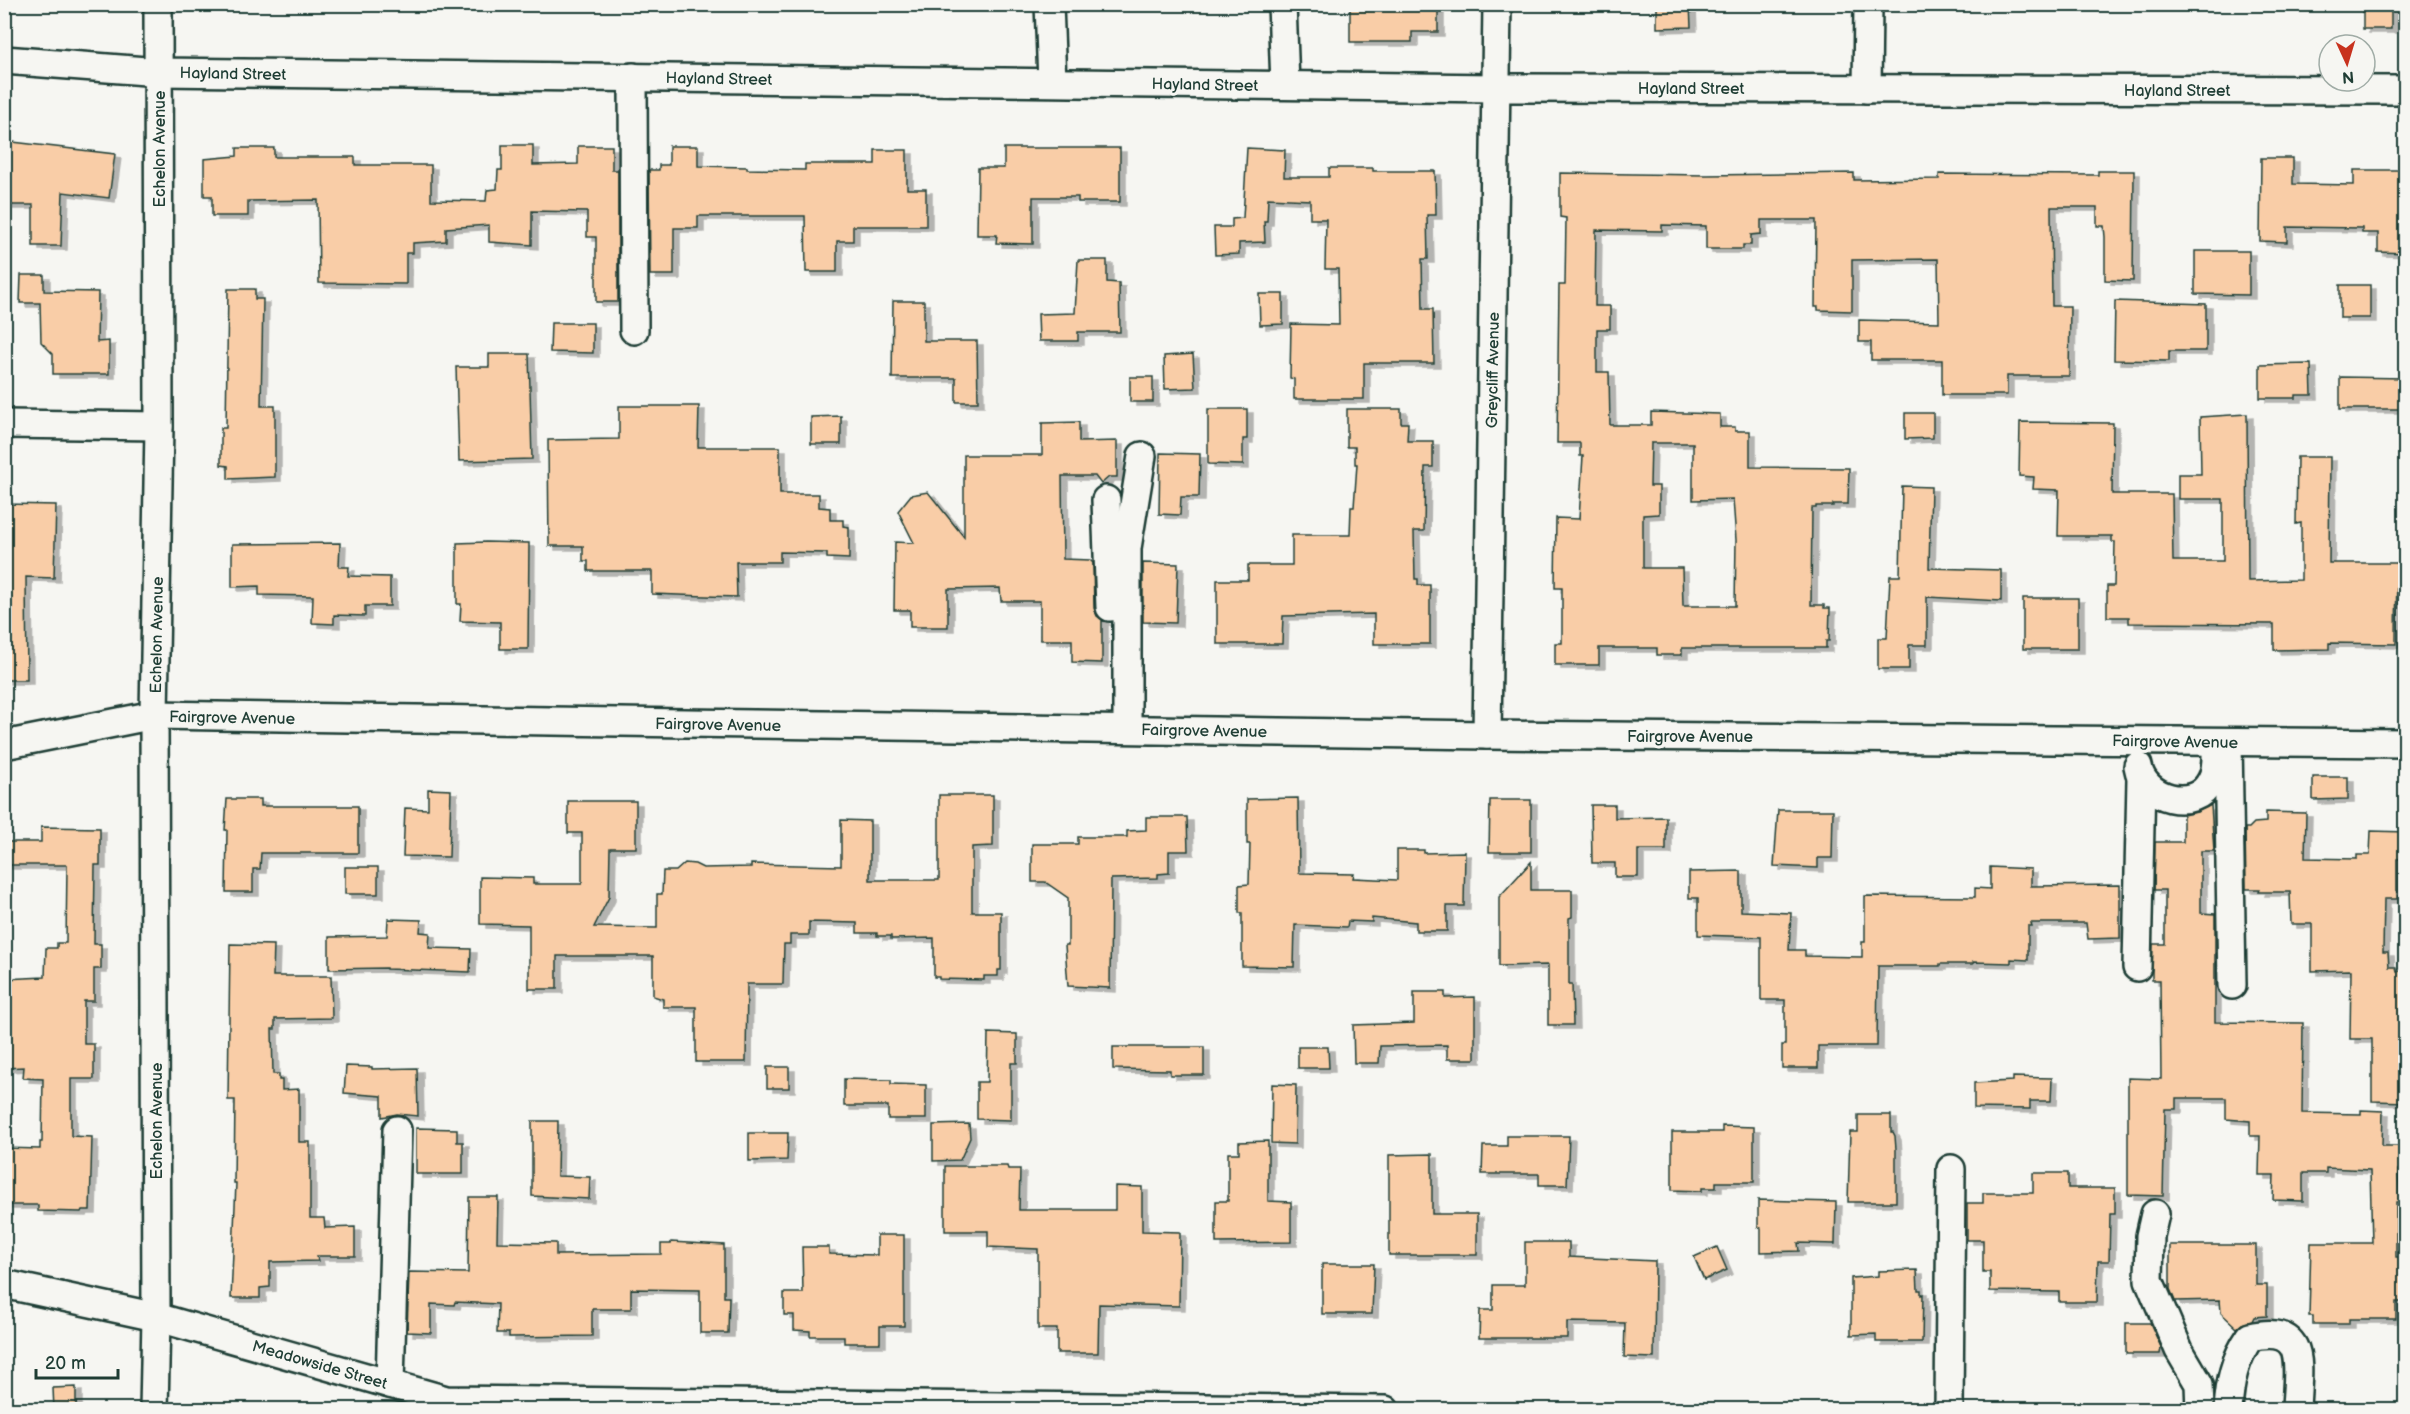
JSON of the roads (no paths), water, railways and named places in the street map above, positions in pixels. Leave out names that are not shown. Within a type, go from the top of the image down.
[{"type":"street","name":"Echelon Avenue","points":[[154,1410],[156,1317],[154,716],[159,426],[158,4]]},
{"type":"street","points":[[1049,4],[1052,82]]},
{"type":"street","points":[[1282,4],[1285,85]]},
{"type":"street","name":"Greycliff Avenue","points":[[1487,735],[1497,4]]},
{"type":"street","points":[[1867,89],[1868,4]]},
{"type":"street","name":"Hayland Street","points":[[4,60],[159,72],[1497,88],[2406,90]]},
{"type":"street","points":[[633,77],[634,330]]},
{"type":"street","points":[[4,424],[159,426]]},
{"type":"street","points":[[1127,729],[1128,548],[1142,456]]},
{"type":"street","points":[[1106,500],[1112,692],[1127,729]]},
{"type":"street","name":"Fairgrove Avenue","points":[[4,745],[154,716],[1487,735],[2406,743]]},
{"type":"street","points":[[2138,740],[2138,769],[2141,778],[2148,787],[2161,796],[2181,800],[2194,796],[2211,783],[2222,742]]},
{"type":"street","points":[[2222,742],[2232,985]]},
{"type":"street","points":[[2137,967],[2141,778]]},
{"type":"street","points":[[390,1384],[397,1130]]},
{"type":"street","points":[[1949,1410],[1952,1169]]},
{"type":"street","points":[[2155,1214],[2150,1236],[2149,1281],[2179,1350],[2199,1384],[2200,1410]]},
{"type":"street","name":"Meadowside Street","points":[[4,1284],[156,1317],[446,1400],[1385,1410]]},
{"type":"street","points":[[2228,1410],[2234,1365],[2243,1347],[2250,1337],[2276,1334],[2286,1337],[2294,1345],[2298,1360],[2296,1410]]}]
